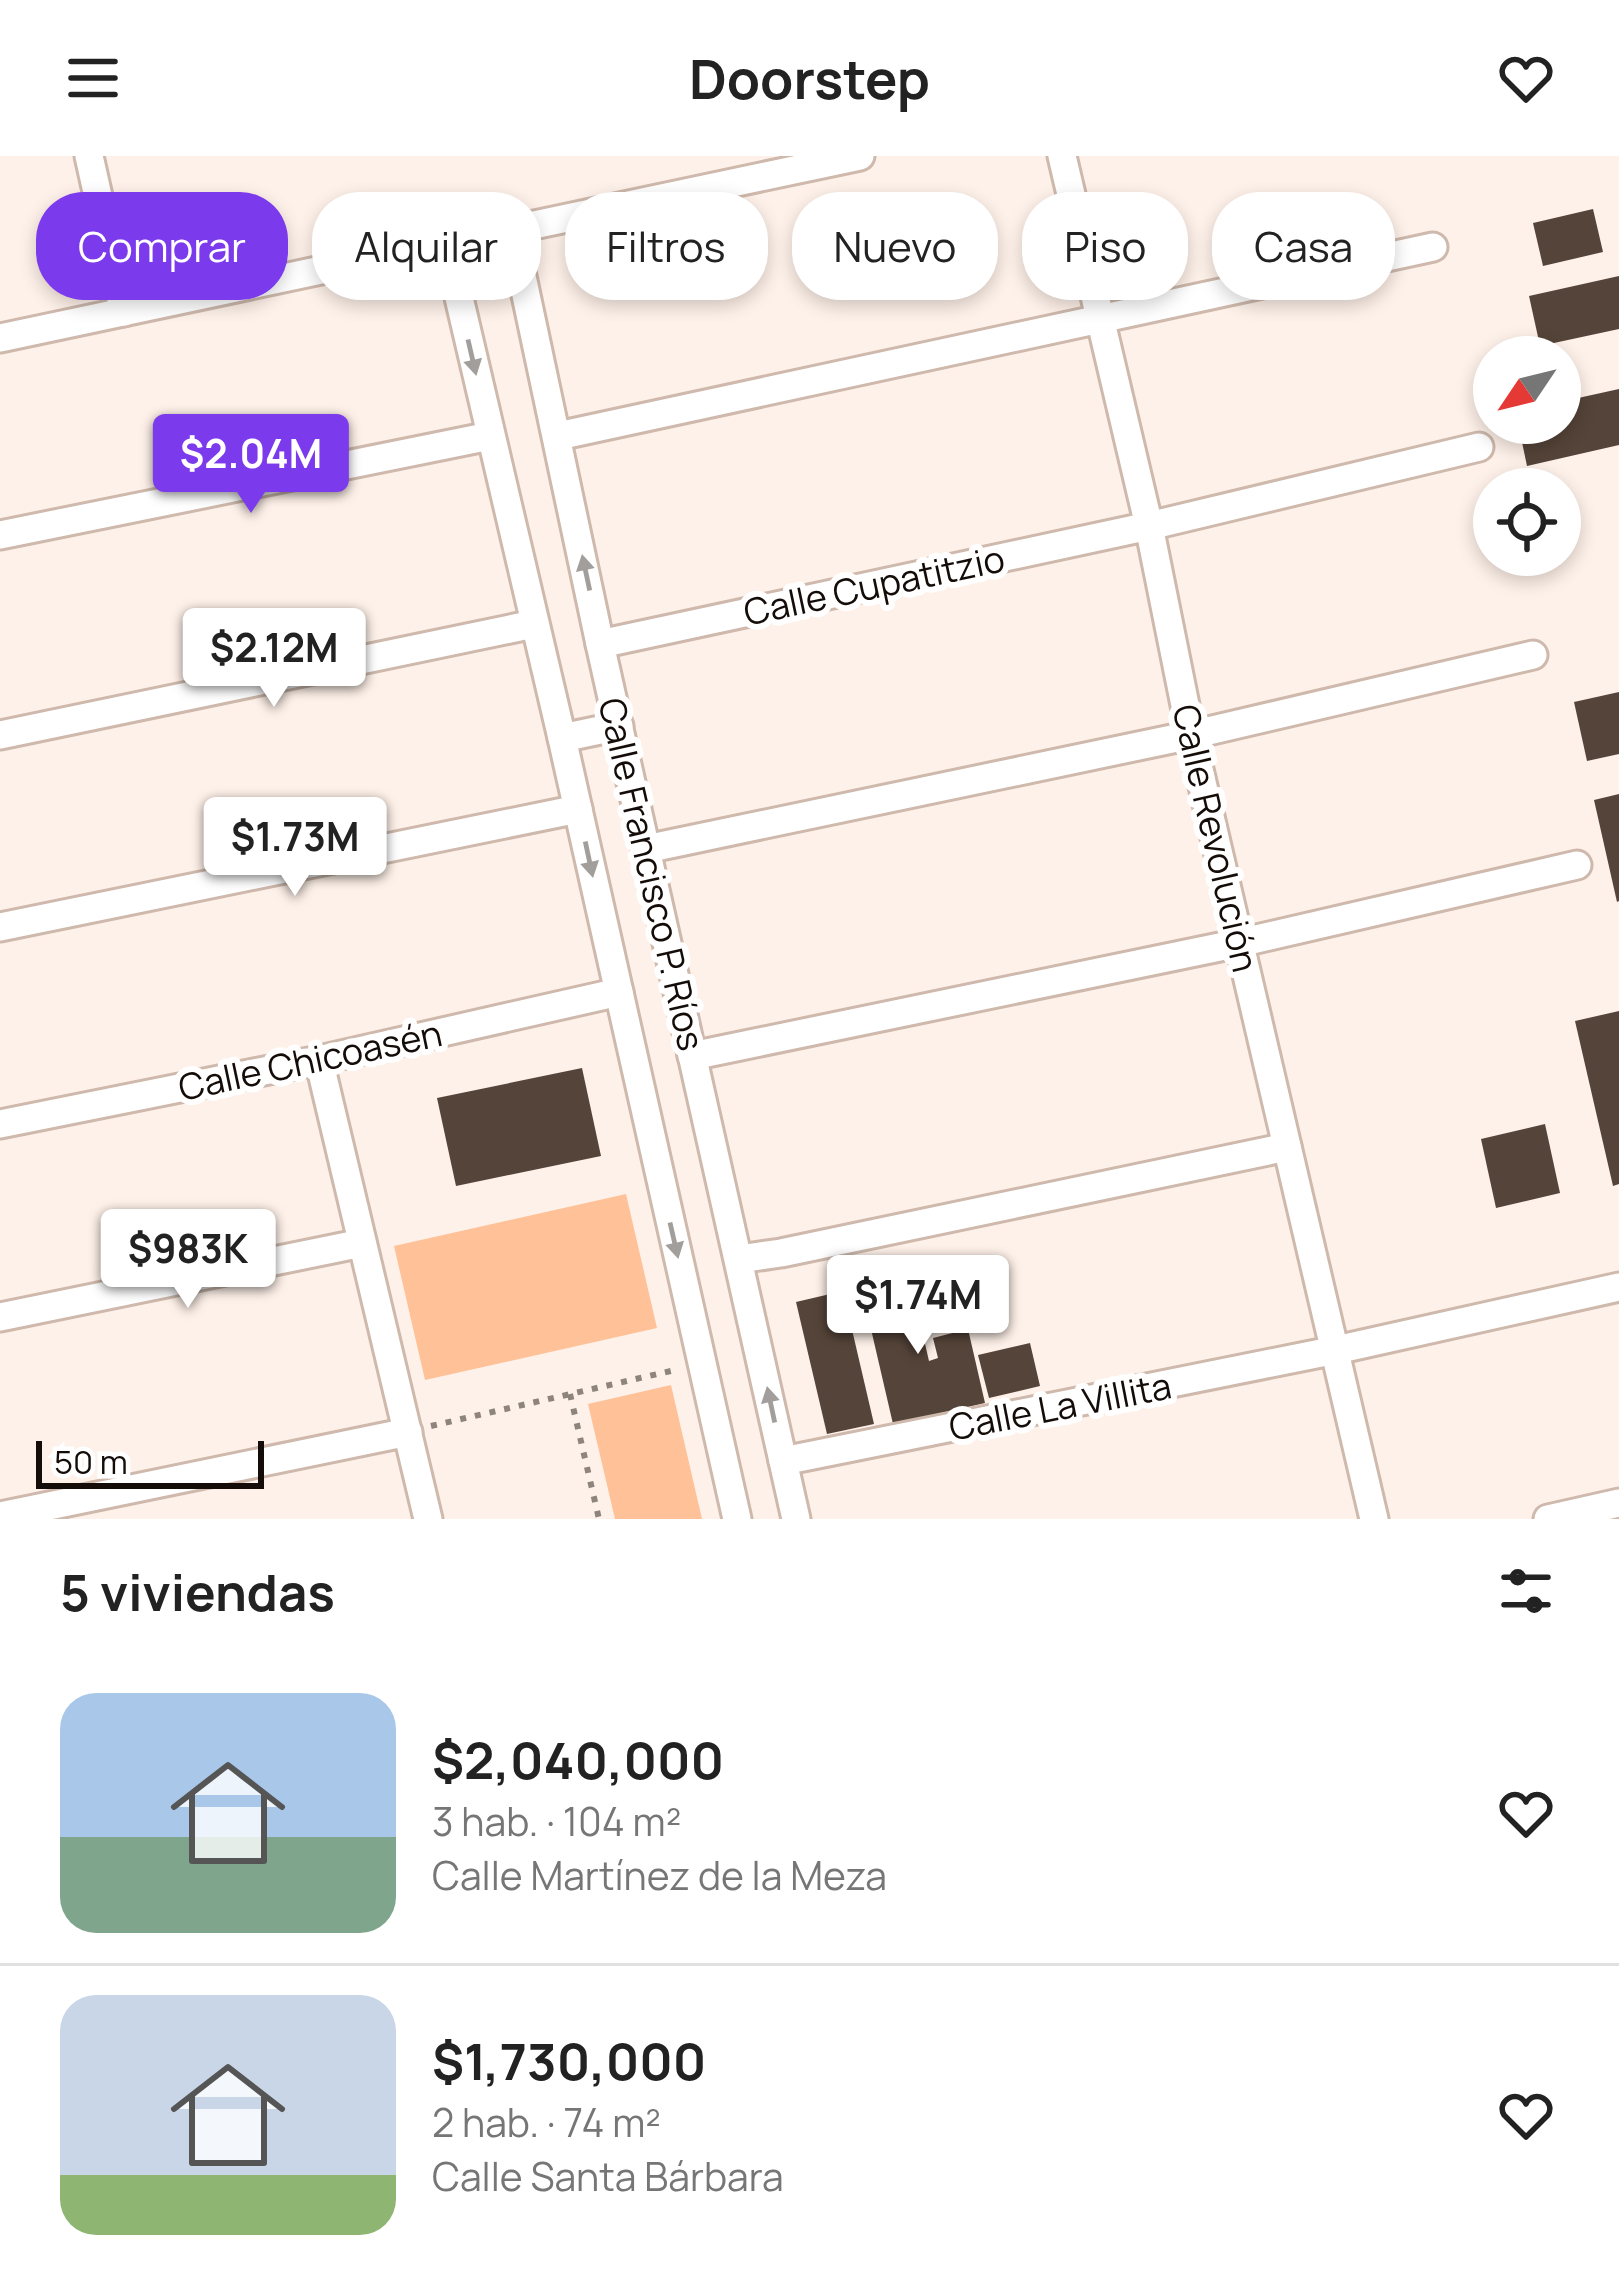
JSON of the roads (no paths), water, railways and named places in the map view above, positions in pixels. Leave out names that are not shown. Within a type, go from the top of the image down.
[{"type":"street","points":[[89,156],[124,312]]},
{"type":"street","points":[[541,223],[858,156]]},
{"type":"street","name":"Calle Revolución","points":[[1062,156],[1374,1519]]},
{"type":"street","points":[[558,436],[1433,247]]},
{"type":"street","points":[[0,338],[312,271]]},
{"type":"street","name":"Calle Francisco P. Ríos","points":[[459,300],[737,1519]]},
{"type":"street","name":"Calle Francisco P. Ríos","points":[[528,300],[796,1519]]},
{"type":"street","points":[[0,535],[490,436]]},
{"type":"street","name":"Calle Cupatitzio","points":[[600,644],[1149,526],[1480,447]]},
{"type":"street","points":[[0,735],[534,624]]},
{"type":"street","points":[[646,849],[1191,735],[1533,655]]},
{"type":"street","points":[[562,738],[619,725]]},
{"type":"street","points":[[0,927],[578,809]]},
{"type":"street","points":[[692,1056],[1239,943],[1577,865]]},
{"type":"street","name":"Calle Chicoasén","points":[[0,1124],[319,1060],[619,992]]},
{"type":"street","points":[[319,1060],[428,1519]]},
{"type":"street","points":[[739,1259],[1288,1148]]},
{"type":"street","points":[[0,1317],[362,1243]]},
{"type":"street","name":"Calle La Villita","points":[[783,1461],[1336,1350],[1619,1287]]},
{"type":"street","points":[[0,1516],[407,1432]]},
{"type":"street","points":[[1548,1519],[1619,1503]]}]
